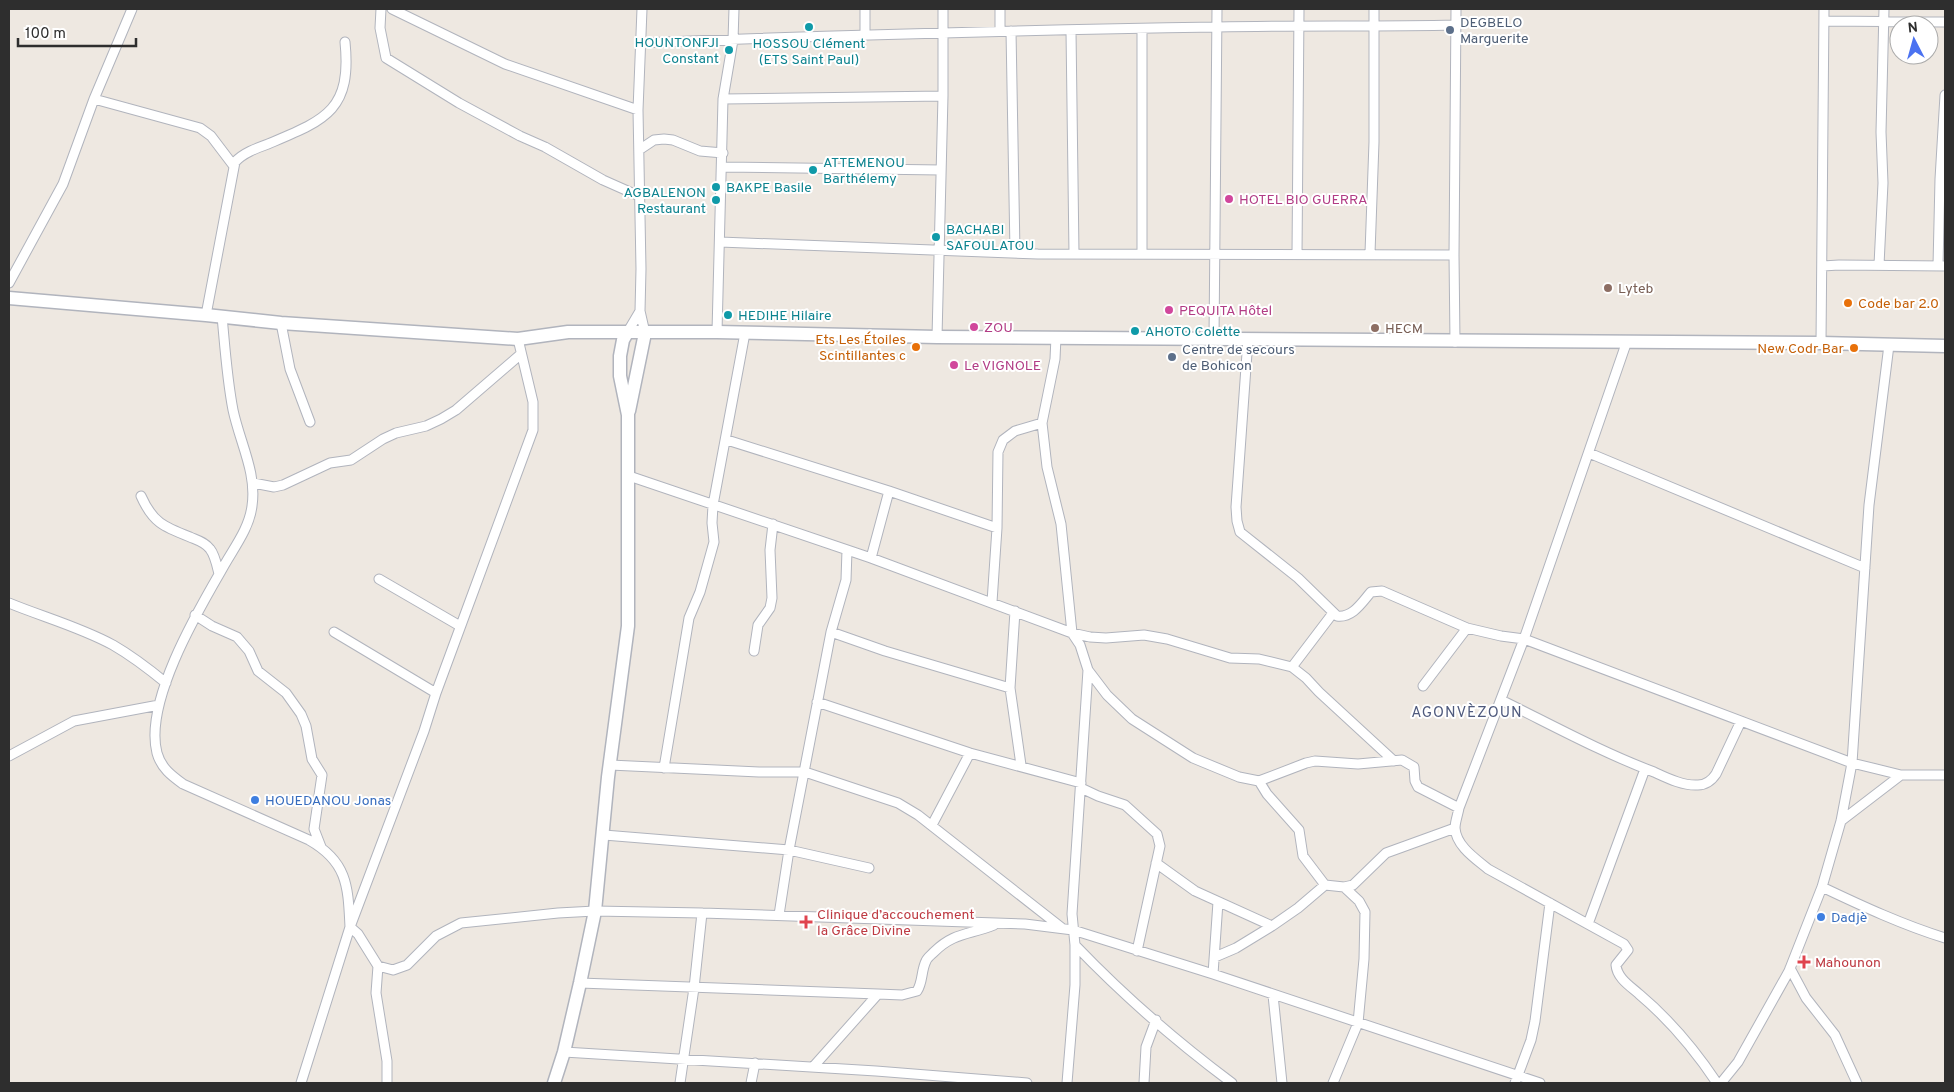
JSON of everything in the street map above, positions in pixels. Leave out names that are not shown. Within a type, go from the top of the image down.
[{"type":"street","points":[[9,283],[63,184],[94,99],[132,9]]},
{"type":"street","points":[[381,9],[380,28],[386,58],[418,79],[494,122],[545,147],[604,180],[639,196]]},
{"type":"street","points":[[392,9],[505,64],[638,110]]},
{"type":"street","points":[[628,415],[645,333],[640,311],[638,110],[642,9]]},
{"type":"street","points":[[717,332],[723,167],[723,99],[733,40],[734,9]]},
{"type":"street","points":[[865,9],[865,34]]},
{"type":"street","points":[[937,337],[944,9]]},
{"type":"street","points":[[1000,9],[1000,31]]},
{"type":"street","points":[[1214,339],[1218,9]]},
{"type":"street","points":[[1297,254],[1299,9]]},
{"type":"street","points":[[1370,253],[1374,142],[1374,9]]},
{"type":"street","points":[[1455,342],[1456,9]]},
{"type":"street","points":[[1821,343],[1824,9]]},
{"type":"street","points":[[1879,264],[1883,183],[1881,132],[1884,9]]},
{"type":"street","points":[[1824,21],[1945,22]]},
{"type":"street","points":[[641,43],[865,34],[1217,26],[1374,27],[1456,25]]},
{"type":"street","points":[[1142,29],[1142,254]]},
{"type":"street","points":[[1071,30],[1074,254]]},
{"type":"street","points":[[1011,31],[1014,252]]},
{"type":"street","points":[[206,315],[233,165],[251,151],[317,122],[329,112],[338,99],[345,81],[347,62],[345,42]]},
{"type":"street","points":[[1823,266],[1879,264],[1942,266],[1940,179],[1945,95]]},
{"type":"street","points":[[723,99],[942,96]]},
{"type":"street","points":[[94,99],[200,128],[211,136],[233,165]]},
{"type":"street","points":[[639,150],[654,140],[664,139],[673,140],[700,150],[723,153]]},
{"type":"street","points":[[723,167],[941,170]]},
{"type":"street","points":[[720,242],[1074,254],[1454,254]]},
{"type":"street","points":[[9,298],[222,316],[281,323],[518,339],[568,332],[717,332],[937,337],[1455,342],[1627,341],[1945,346]]},
{"type":"street","points":[[554,1083],[564,1052],[596,911],[610,765],[628,626],[628,415],[620,376],[620,364],[621,348],[627,333],[640,311]]},
{"type":"street","points":[[222,316],[234,411],[253,483],[252,507],[248,523],[195,615],[166,683],[156,718],[156,744],[162,765],[170,775],[183,784],[321,847],[334,860],[344,876],[350,927],[358,934],[378,966],[376,993],[387,1061],[387,1083]]},
{"type":"street","points":[[281,323],[290,369],[310,422]]},
{"type":"street","points":[[664,768],[689,618],[700,592],[714,542],[713,505],[746,333]]},
{"type":"street","points":[[1056,337],[1053,368],[1042,423],[1047,467],[1061,524],[1072,632],[1080,645],[1088,670],[1107,696],[1132,719],[1162,740],[1192,758],[1239,777],[1259,781],[1315,761],[1358,764],[1402,760],[1410,764],[1415,770],[1415,781],[1418,787],[1459,808]]},
{"type":"street","points":[[301,1083],[350,927],[424,731],[460,626],[533,430],[533,402],[518,339]]},
{"type":"street","points":[[1248,339],[1237,521],[1240,532],[1298,578],[1337,616],[1344,617],[1350,614],[1371,592],[1382,591],[1466,628],[1501,636],[1524,638],[1852,763],[1902,774],[1945,775]]},
{"type":"street","points":[[1627,341],[1524,638],[1459,808],[1455,828],[1458,839],[1464,847],[1488,869],[1588,924],[1627,948],[1628,950],[1616,965],[1618,973],[1625,982],[1657,1009],[1700,1057],[1717,1083]]},
{"type":"street","points":[[1722,1083],[1738,1062],[1790,968],[1822,887],[1841,821],[1852,763],[1869,505],[1889,345]]},
{"type":"street","points":[[253,483],[274,487],[298,480],[330,463],[351,460],[383,439],[426,426],[441,419],[456,410],[521,354]]},
{"type":"street","points":[[992,602],[998,528],[998,452],[1000,444],[1015,431],[1042,423]]},
{"type":"street","points":[[726,440],[889,491],[998,528]]},
{"type":"street","points":[[1588,452],[1865,568]]},
{"type":"street","points":[[629,476],[871,558],[1072,632],[1090,637],[1106,638],[1144,635],[1167,639],[1230,658],[1259,659],[1292,667],[1394,761]]},
{"type":"street","points":[[871,558],[889,491]]},
{"type":"street","points":[[142,496],[148,511],[155,520],[166,528],[204,543],[211,550],[219,574]]},
{"type":"street","points":[[754,651],[758,625],[770,608],[772,598],[770,550],[773,524]]},
{"type":"street","points":[[779,916],[789,850],[817,702],[831,632],[846,580],[847,550]]},
{"type":"street","points":[[379,579],[460,626]]},
{"type":"street","points":[[9,603],[91,634],[112,644],[135,658],[166,683]]},
{"type":"street","points":[[1016,611],[1010,688],[1021,765]]},
{"type":"street","points":[[1292,667],[1333,613]]},
{"type":"street","points":[[195,615],[212,626],[238,637],[249,651],[258,671],[286,693],[301,714],[306,726],[312,759],[322,775],[314,829],[321,847]]},
{"type":"street","points":[[1423,686],[1466,628]]},
{"type":"street","points":[[334,632],[436,693]]},
{"type":"street","points":[[831,632],[885,651],[1010,688]]},
{"type":"street","points":[[1068,930],[1072,914],[1088,670]]},
{"type":"street","points":[[1501,700],[1584,742],[1645,769],[1687,784],[1700,786],[1711,781],[1716,774],[1741,721]]},
{"type":"street","points":[[817,702],[970,752],[1021,765],[1081,785],[1098,796],[1125,805],[1151,827],[1160,839],[1137,951]]},
{"type":"street","points":[[9,756],[74,721],[159,705]]},
{"type":"street","points":[[932,825],[970,752]]},
{"type":"street","points":[[610,765],[759,772],[805,772],[909,808],[1068,930],[1075,945],[1097,968],[1221,1080],[1232,1083]]},
{"type":"street","points":[[1588,924],[1645,769]]},
{"type":"street","points":[[1841,821],[1902,774]]},
{"type":"street","points":[[1259,781],[1267,794],[1299,830],[1303,856],[1325,886]]},
{"type":"street","points":[[1215,958],[1236,948],[1272,926],[1325,886],[1344,887],[1358,882],[1386,853],[1455,828]]},
{"type":"street","points":[[604,835],[789,850],[869,868]]},
{"type":"street","points":[[1156,863],[1181,883],[1272,926]]},
{"type":"street","points":[[1333,1083],[1358,1023],[1364,959],[1365,912],[1359,901],[1344,887]]},
{"type":"street","points":[[1822,887],[1860,906],[1945,938]]},
{"type":"street","points":[[1213,974],[1218,902]]},
{"type":"street","points":[[1516,1080],[1531,1040],[1535,1021],[1550,903]]},
{"type":"street","points":[[378,966],[393,970],[407,964],[436,936],[461,923],[596,911],[999,923],[1068,930],[1273,994],[1516,1080],[1540,1083]]},
{"type":"street","points":[[680,1083],[685,1059],[702,913]]},
{"type":"street","points":[[580,983],[902,995],[917,992],[926,960],[944,942],[954,936],[981,930],[999,923]]},
{"type":"street","points":[[1067,1083],[1075,985],[1075,945]]},
{"type":"street","points":[[1790,968],[1806,998],[1835,1035],[1857,1083]]},
{"type":"street","points":[[813,1067],[878,994]]},
{"type":"street","points":[[1273,994],[1282,1083]]},
{"type":"street","points":[[1144,1083],[1146,1047],[1156,1020]]},
{"type":"street","points":[[564,1052],[755,1063],[1027,1083]]},
{"type":"street","points":[[751,1083],[755,1063]]},
{"type":"place","name":"HOSSOU Clément (ETS Saint Paul)","points":[[809,27]]},
{"type":"place","name":"DEGBELO Marguerite","points":[[1450,30]]},
{"type":"place","name":"HOUNTONFJI Constant","points":[[729,50]]},
{"type":"place","name":"ATTEMENOU Barthélemy","points":[[813,170]]},
{"type":"place","name":"BAKPE Basile","points":[[716,187]]},
{"type":"place","name":"HOTEL BIO GUERRA","points":[[1229,199]]},
{"type":"place","name":"AGBALENON Restaurant","points":[[716,200]]},
{"type":"place","name":"BACHABI SAFOULATOU","points":[[936,237]]},
{"type":"place","name":"Lyteb","points":[[1608,288]]},
{"type":"place","name":"Code bar 2.0","points":[[1848,303]]},
{"type":"place","name":"PEQUITA Hôtel","points":[[1169,310]]},
{"type":"place","name":"HEDIHE Hilaire","points":[[728,315]]},
{"type":"place","name":"ZOU","points":[[974,327]]},
{"type":"place","name":"HECM","points":[[1375,328]]},
{"type":"place","name":"AHOTO Colette","points":[[1135,331]]},
{"type":"place","name":"Ets Les Étoiles Scintillantes c","points":[[916,347]]},
{"type":"place","name":"New Codr Bar","points":[[1854,348]]},
{"type":"place","name":"Centre de secours de Bohicon","points":[[1172,357]]},
{"type":"place","name":"Le VIGNOLE","points":[[954,365]]},
{"type":"place","name":"HOUEDANOU Jonas","points":[[255,800]]},
{"type":"place","name":"Dadjè","points":[[1821,917]]},
{"type":"place","name":"Clinique d’accouchement la Grâce Divine","points":[[806,922]]},
{"type":"place","name":"Mahounon","points":[[1804,962]]},
{"type":"district","name":"AGONVÈZOUN","points":[[1467,712]]}]
